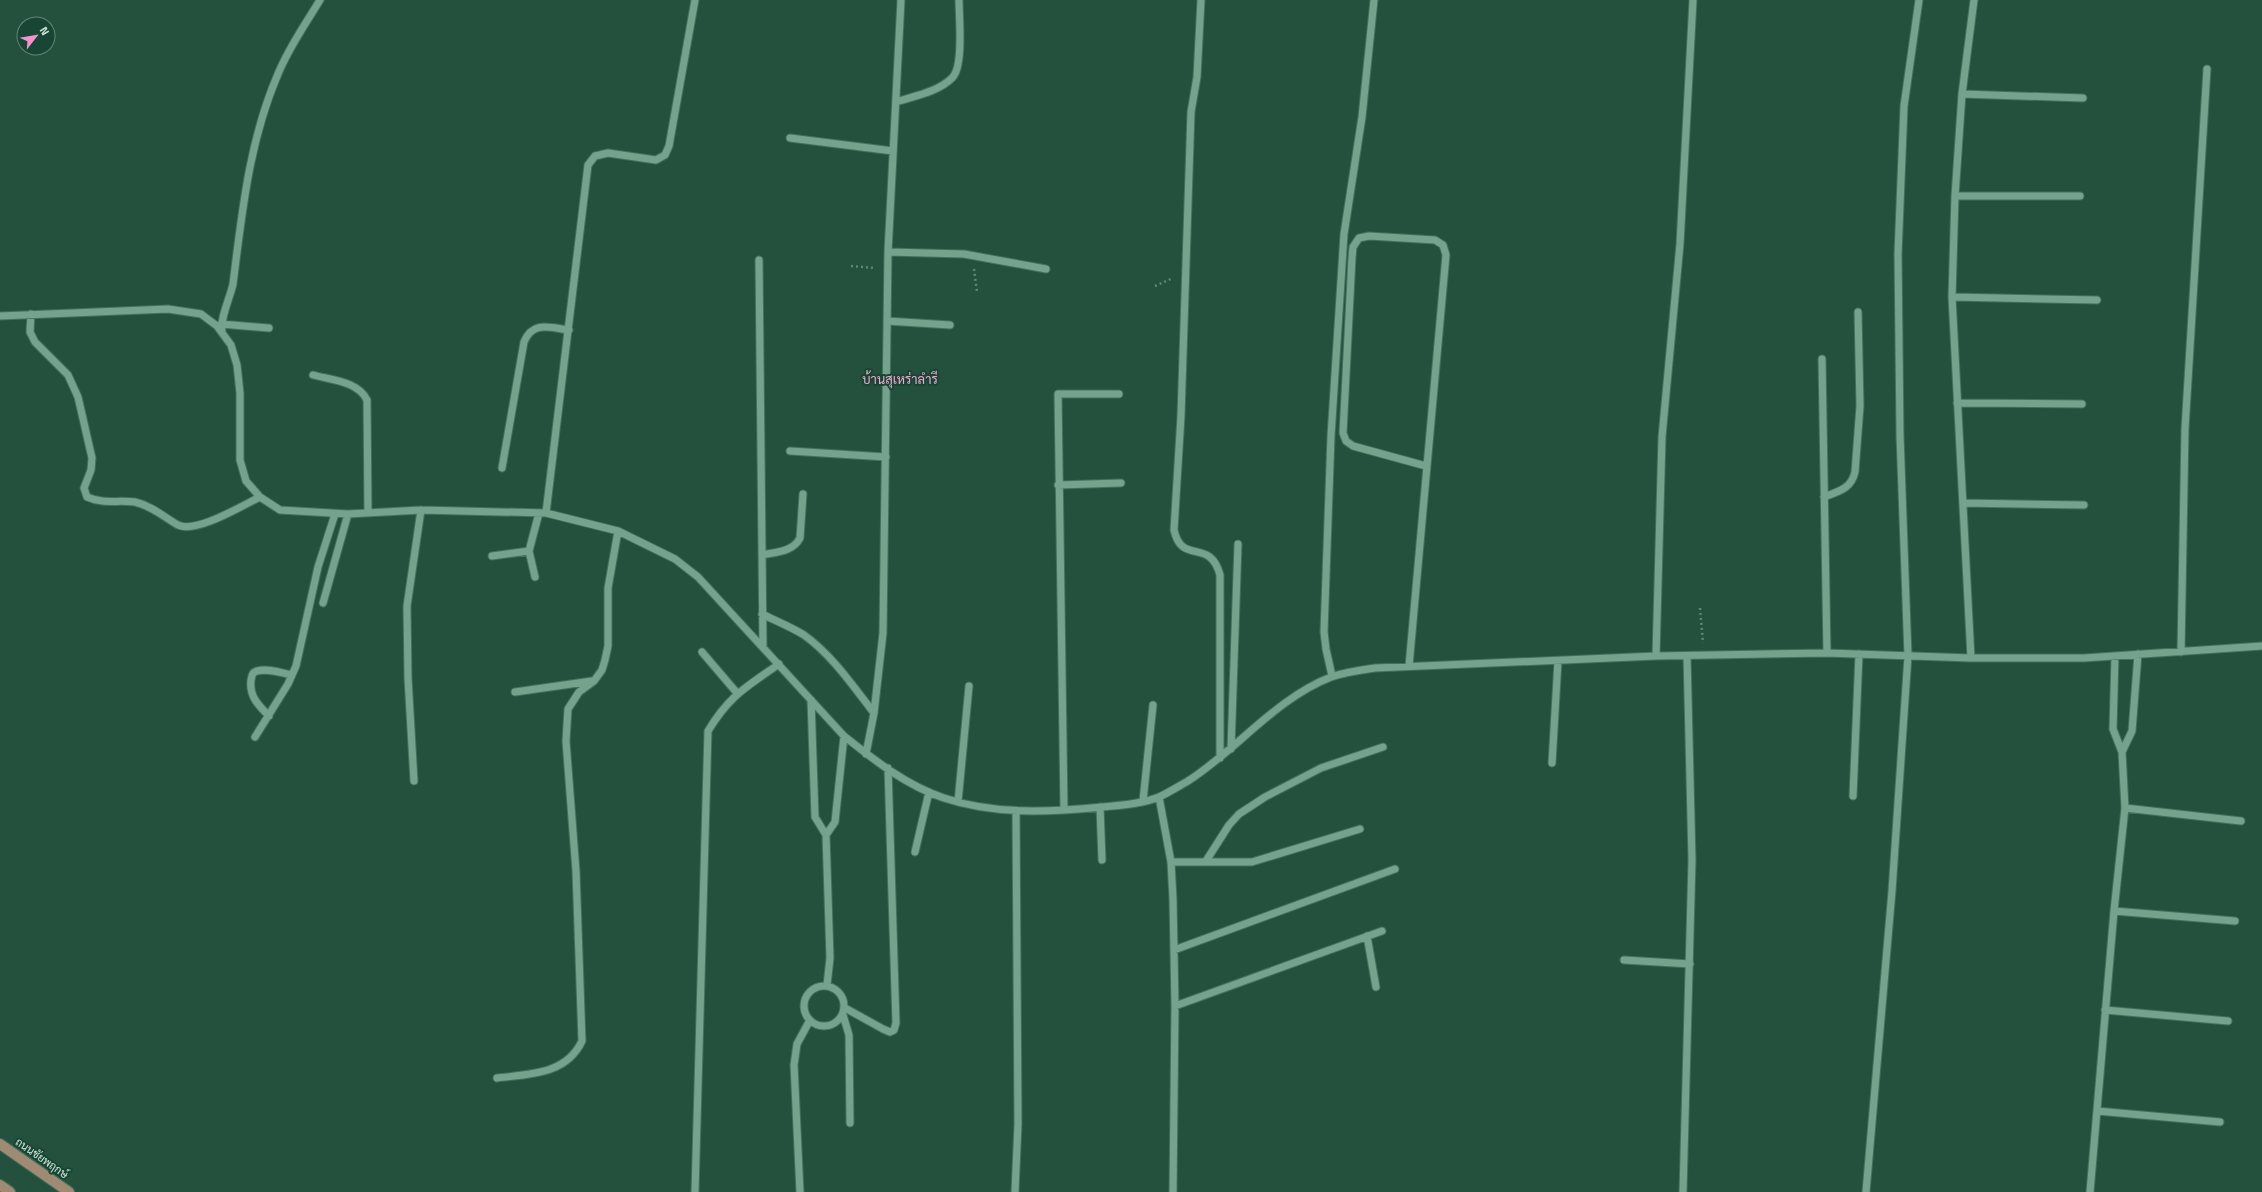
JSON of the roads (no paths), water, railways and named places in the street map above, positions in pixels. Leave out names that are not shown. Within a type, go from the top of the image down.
[{"type":"main road","name":"ถนนชัยพฤกษ์","points":[[0,1144],[70,1192]]},
{"type":"main road","points":[[0,1185],[10,1192]]},
{"type":"street","points":[[222,333],[221,324],[230,302],[255,139],[278,74],[294,40],[320,0]]},
{"type":"street","points":[[535,577],[529,551],[542,513],[569,330],[588,165],[595,156],[608,152],[656,160],[665,155],[669,146],[695,0]]},
{"type":"street","points":[[866,754],[874,713],[883,633],[887,269],[901,0]]},
{"type":"street","points":[[896,102],[941,86],[953,78],[958,67],[960,0]]},
{"type":"street","points":[[1201,0],[1197,77],[1190,112],[1184,273],[1181,416],[1174,530],[1177,542],[1183,548],[1209,555],[1217,563],[1220,575],[1220,758]]},
{"type":"street","points":[[1332,676],[1324,632],[1331,436],[1344,234],[1362,117],[1374,0]]},
{"type":"street","points":[[1656,656],[1662,437],[1680,244],[1693,0]]},
{"type":"street","points":[[1866,1192],[1892,891],[1908,656],[1900,436],[1898,254],[1904,106],[1919,0]]},
{"type":"street","points":[[1971,658],[1952,297],[1955,196],[1962,94],[1974,0]]},
{"type":"street","points":[[2181,652],[2185,429],[2207,69]]},
{"type":"street","points":[[1962,94],[2083,98]]},
{"type":"street","points":[[790,138],[893,151]]},
{"type":"street","points":[[1955,196],[2080,196]]},
{"type":"street","points":[[1409,666],[1446,255],[1443,245],[1435,240],[1370,236],[1359,238],[1353,247],[1352,258],[1343,433],[1346,441],[1353,446],[1426,466]]},
{"type":"street","points":[[888,252],[972,256],[1046,269]]},
{"type":"street","points":[[759,260],[763,647]]},
{"type":"street","points":[[1952,297],[2097,300]]},
{"type":"street","points":[[0,316],[168,309],[201,314],[217,326],[231,345],[237,365],[240,393],[240,460],[246,481],[260,497],[280,510],[335,514],[421,510],[542,513],[618,531],[675,559],[698,577],[844,736],[866,754],[929,792],[975,806],[1016,811],[1064,810],[1100,807],[1143,801],[1158,797],[1188,781],[1220,758],[1286,701],[1332,676],[1375,668],[1656,656],[1827,653],[1971,658],[2115,656],[2262,646]]},
{"type":"street","points":[[1824,497],[1846,489],[1853,481],[1855,472],[1860,406],[1858,312]]},
{"type":"street","points":[[31,314],[30,332],[35,342],[68,375],[78,397],[92,458],[91,470],[84,488],[87,497],[93,500],[141,504],[180,526],[189,527],[222,516],[260,497]]},
{"type":"street","points":[[887,321],[950,325]]},
{"type":"street","points":[[221,324],[269,328]]},
{"type":"street","points":[[502,468],[524,342],[528,332],[535,327],[569,330]]},
{"type":"street","points":[[1822,359],[1827,653]]},
{"type":"street","points":[[313,375],[356,387],[363,391],[367,400],[368,513]]},
{"type":"street","points":[[1064,810],[1058,485],[1058,394],[1119,394]]},
{"type":"street","points":[[1957,403],[2082,404]]},
{"type":"street","points":[[790,451],[886,457]]},
{"type":"street","points":[[1058,485],[1121,483]]},
{"type":"street","points":[[762,555],[786,550],[797,544],[800,538],[803,494]]},
{"type":"street","points":[[1962,503],[2084,505]]},
{"type":"street","points":[[414,781],[408,678],[407,606],[421,510]]},
{"type":"street","points":[[255,737],[269,716],[292,675],[318,567],[335,514]]},
{"type":"street","points":[[324,603],[348,514]]},
{"type":"street","points":[[497,1078],[539,1074],[563,1063],[576,1054],[582,1041],[576,871],[566,741],[568,709],[579,692],[594,681],[602,670],[608,646],[608,588],[618,531]]},
{"type":"street","points":[[1230,749],[1238,544]]},
{"type":"street","points":[[492,556],[529,551]]},
{"type":"street","points":[[762,614],[803,635],[824,653],[874,713]]},
{"type":"street","points":[[702,652],[737,693]]},
{"type":"street","points":[[1853,796],[1859,654]]},
{"type":"street","points":[[2122,752],[2132,731],[2138,654]]},
{"type":"street","points":[[1682,1192],[1692,860],[1688,656]]},
{"type":"street","points":[[2090,1192],[2114,911],[2125,808],[2122,752],[2113,729],[2115,656]]},
{"type":"street","points":[[1552,763],[1558,660]]},
{"type":"street","points":[[695,1192],[708,731],[719,713],[737,693],[779,664]]},
{"type":"street","points":[[269,716],[258,705],[252,695],[250,689],[252,674],[256,671],[263,670],[292,675]]},
{"type":"street","points":[[514,692],[594,681]]},
{"type":"street","points":[[958,802],[969,686]]},
{"type":"street","points":[[811,700],[816,817],[826,835],[830,958],[827,985]]},
{"type":"street","points":[[1143,801],[1153,705]]},
{"type":"street","points":[[826,835],[834,822],[844,736]]},
{"type":"street","points":[[1206,861],[1229,825],[1239,814],[1265,797],[1321,768],[1383,747]]},
{"type":"street","points":[[845,1008],[883,1029],[890,1032],[894,1030],[888,768]]},
{"type":"street","points":[[915,852],[929,792]]},
{"type":"street","points":[[1158,797],[1171,862],[1175,1006],[1173,1192]]},
{"type":"street","points":[[1100,807],[1102,860]]},
{"type":"street","points":[[2125,808],[2241,821]]},
{"type":"street","points":[[1015,1192],[1018,1124],[1016,811]]},
{"type":"street","points":[[1171,862],[1206,861],[1231,864],[1252,862],[1360,829]]},
{"type":"street","points":[[1174,950],[1395,869]]},
{"type":"street","points":[[2114,911],[2235,921]]},
{"type":"street","points":[[1175,1006],[1382,931]]},
{"type":"street","points":[[1367,936],[1376,987]]},
{"type":"street","points":[[1624,960],[1690,964]]},
{"type":"street","points":[[827,985],[840,993],[844,1000],[845,1008],[843,1015],[838,1021],[824,1027],[810,1020],[804,1009],[806,996],[814,988],[827,985]]},
{"type":"street","points":[[2105,1010],[2228,1021]]},
{"type":"street","points":[[843,1015],[849,1035],[850,1123]]},
{"type":"street","points":[[800,1192],[794,1065],[797,1044],[810,1020]]},
{"type":"street","points":[[2097,1111],[2220,1122]]},
{"type":"district","name":"บ้านสุเหร่าลำรี","points":[[900,379]]}]
